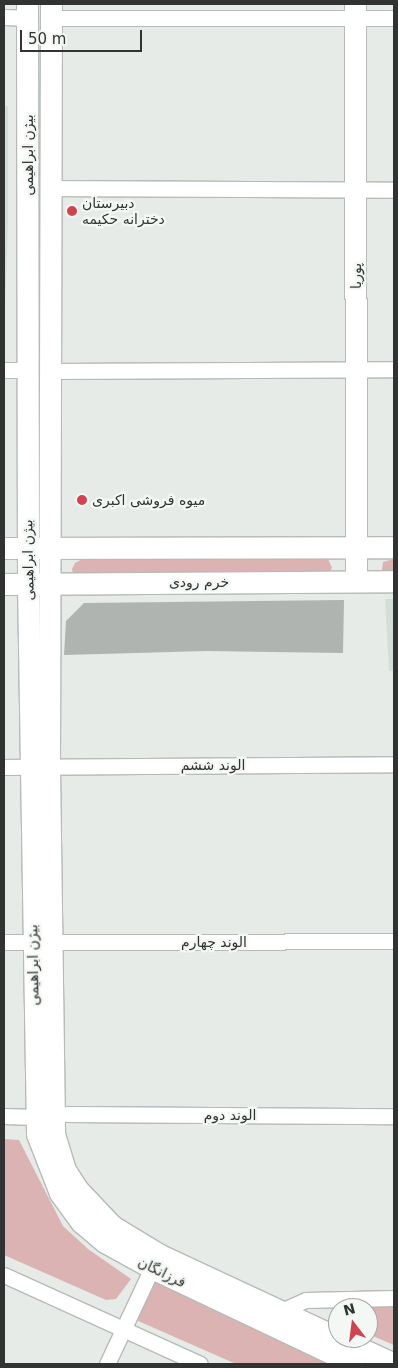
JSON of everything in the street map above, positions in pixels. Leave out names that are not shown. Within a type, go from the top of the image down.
[{"type":"street","points":[[4,17],[27,11],[356,11],[394,18]]},
{"type":"street","name":"بیژن ابراهیمی","points":[[27,11],[26,370],[28,584],[40,767],[42,942],[52,1115]]},
{"type":"street","name":"بیژن ابراهیمی","points":[[40,767],[50,583],[51,11]]},
{"type":"street","name":"پوریا","points":[[356,11],[356,581]]},
{"type":"street","points":[[28,186],[52,188],[394,190]]},
{"type":"street","points":[[4,370],[394,369]]},
{"type":"street","points":[[4,548],[394,548]]},
{"type":"street","name":"خرم رودی","points":[[4,584],[394,581]]},
{"type":"street","name":"الوند ششم","points":[[4,767],[394,764]]},
{"type":"street","name":"الوند چهارم","points":[[4,942],[394,941]]},
{"type":"street","name":"فرزانگان","points":[[52,1115],[59,1152],[78,1190],[112,1226],[156,1262],[278,1319],[354,1364]]},
{"type":"street","name":"الوند دوم","points":[[4,1116],[394,1116]]},
{"type":"street","points":[[107,1364],[156,1262]]},
{"type":"street","points":[[4,1275],[200,1364]]},
{"type":"street","points":[[278,1319],[288,1306],[306,1300],[394,1298]]},
{"type":"street","name":"فرزانگان","points":[[278,1319],[328,1335]]},
{"type":"street","name":"فرزانگان","points":[[360,1348],[394,1364]]},
{"type":"shaded area","points":[[4,106],[8,106],[8,223],[4,339]]},
{"type":"shaded area","points":[[84,558],[328,559],[332,568],[329,573],[73,574],[72,569],[75,563]]},
{"type":"shaded area","points":[[394,559],[394,574],[387,574],[382,570],[383,562]]},
{"type":"shaded area","points":[[385,599],[394,599],[394,671],[389,671]]},
{"type":"shaded area","points":[[4,1139],[19,1140],[63,1226],[88,1249],[131,1279],[116,1299],[106,1300],[4,1255]]},
{"type":"shaded area","points":[[156,1278],[350,1364],[236,1364],[136,1320]]},
{"type":"shaded area","points":[[378,1303],[394,1303],[394,1345],[378,1338]]},
{"type":"building","points":[[344,600],[343,653],[207,651],[64,655],[66,621],[84,603]]},
{"type":"place","name":"دبیرستان دخترانه حکیمه","points":[[72,211]]},
{"type":"place","name":"میوه فروشی اکبری","points":[[82,500]]}]
